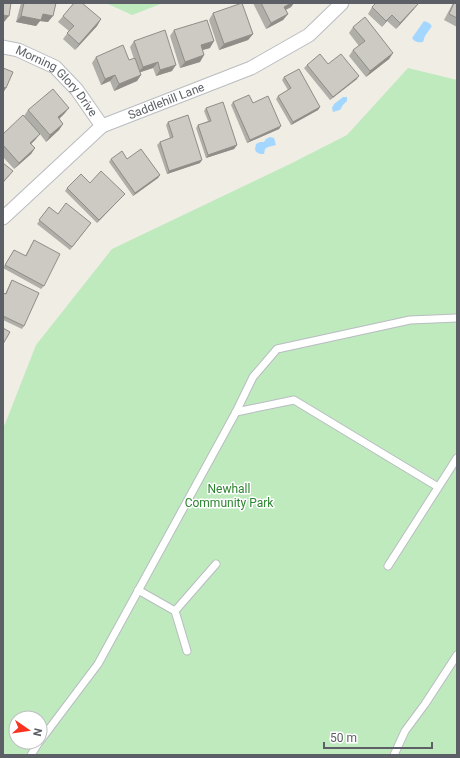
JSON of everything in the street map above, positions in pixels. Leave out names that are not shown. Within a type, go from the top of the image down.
[{"type":"street","name":"Saddlehill Lane","points":[[3,218],[102,126],[251,68],[310,35],[342,3]]},
{"type":"street","name":"Morning Glory Drive","points":[[3,47],[18,50],[55,67],[77,90],[102,126]]},
{"type":"lane","points":[[48,731],[98,664],[236,412],[253,377],[277,349],[410,320],[457,318]]},
{"type":"lane","points":[[236,412],[294,400],[438,487]]},
{"type":"lane","points":[[388,566],[457,458]]},
{"type":"lane","points":[[175,612],[216,564]]},
{"type":"lane","points":[[138,590],[175,612],[187,651]]},
{"type":"lane","points":[[394,755],[405,731],[457,656]]},
{"type":"green space","points":[[106,3],[163,3],[132,15]]},
{"type":"green space","name":"Newhall Community Park","points":[[408,68],[457,80],[457,755],[3,755],[3,427],[36,345],[112,249],[290,164],[347,135]]},
{"type":"water","points":[[424,21],[432,26],[423,42],[416,42],[412,38]]},
{"type":"water","points":[[343,97],[347,97],[347,101],[340,110],[333,112],[332,108],[334,104]]},
{"type":"water","points":[[270,137],[274,138],[276,145],[265,149],[264,154],[256,152],[256,144],[264,142]]},
{"type":"building","points":[[3,3],[11,3],[9,16],[3,15]]},
{"type":"building","points":[[24,3],[56,3],[53,16],[43,14],[41,20],[21,16]]},
{"type":"building","points":[[74,3],[82,3],[101,19],[79,44],[67,33],[74,26],[63,16]]},
{"type":"building","points":[[242,3],[253,34],[224,44],[213,13]]},
{"type":"building","points":[[261,3],[291,3],[284,7],[288,14],[271,23]]},
{"type":"building","points":[[376,3],[419,3],[400,23],[392,15],[386,21],[372,7]]},
{"type":"building","points":[[454,3],[457,3],[457,18],[449,14]]},
{"type":"building","points":[[365,17],[393,53],[370,71],[353,50],[365,41],[353,27]]},
{"type":"building","points":[[207,20],[214,41],[201,45],[204,55],[185,62],[174,30]]},
{"type":"building","points":[[165,30],[176,65],[160,70],[158,62],[143,67],[134,41]]},
{"type":"building","points":[[123,45],[129,60],[135,58],[141,75],[119,84],[115,75],[105,79],[96,57]]},
{"type":"building","points":[[320,54],[328,64],[341,54],[359,76],[333,97],[307,65]]},
{"type":"building","points":[[3,68],[13,72],[6,88],[3,87]]},
{"type":"building","points":[[299,69],[320,107],[293,122],[278,96],[291,88],[284,77]]},
{"type":"building","points":[[53,89],[69,108],[58,117],[63,124],[50,135],[28,110]]},
{"type":"building","points":[[249,95],[253,103],[268,96],[281,126],[250,140],[233,102]]},
{"type":"building","points":[[223,102],[237,145],[208,155],[198,125],[211,121],[206,108]]},
{"type":"building","points":[[23,115],[40,134],[30,143],[35,148],[19,163],[3,145],[3,134]]},
{"type":"building","points":[[188,115],[202,160],[169,171],[160,142],[173,137],[168,122]]},
{"type":"building","points":[[141,149],[160,175],[135,193],[111,159],[122,151],[127,159]]},
{"type":"building","points":[[3,163],[13,171],[3,182]]},
{"type":"building","points":[[101,171],[125,194],[99,220],[67,188],[81,174],[90,183]]},
{"type":"building","points":[[66,203],[91,223],[72,247],[39,220],[49,207],[58,214]]},
{"type":"building","points":[[34,240],[60,254],[44,286],[5,265],[14,250],[26,256]]},
{"type":"building","points":[[12,280],[39,293],[24,326],[3,316],[3,293],[6,294]]},
{"type":"building","points":[[3,328],[10,332],[3,344]]}]
